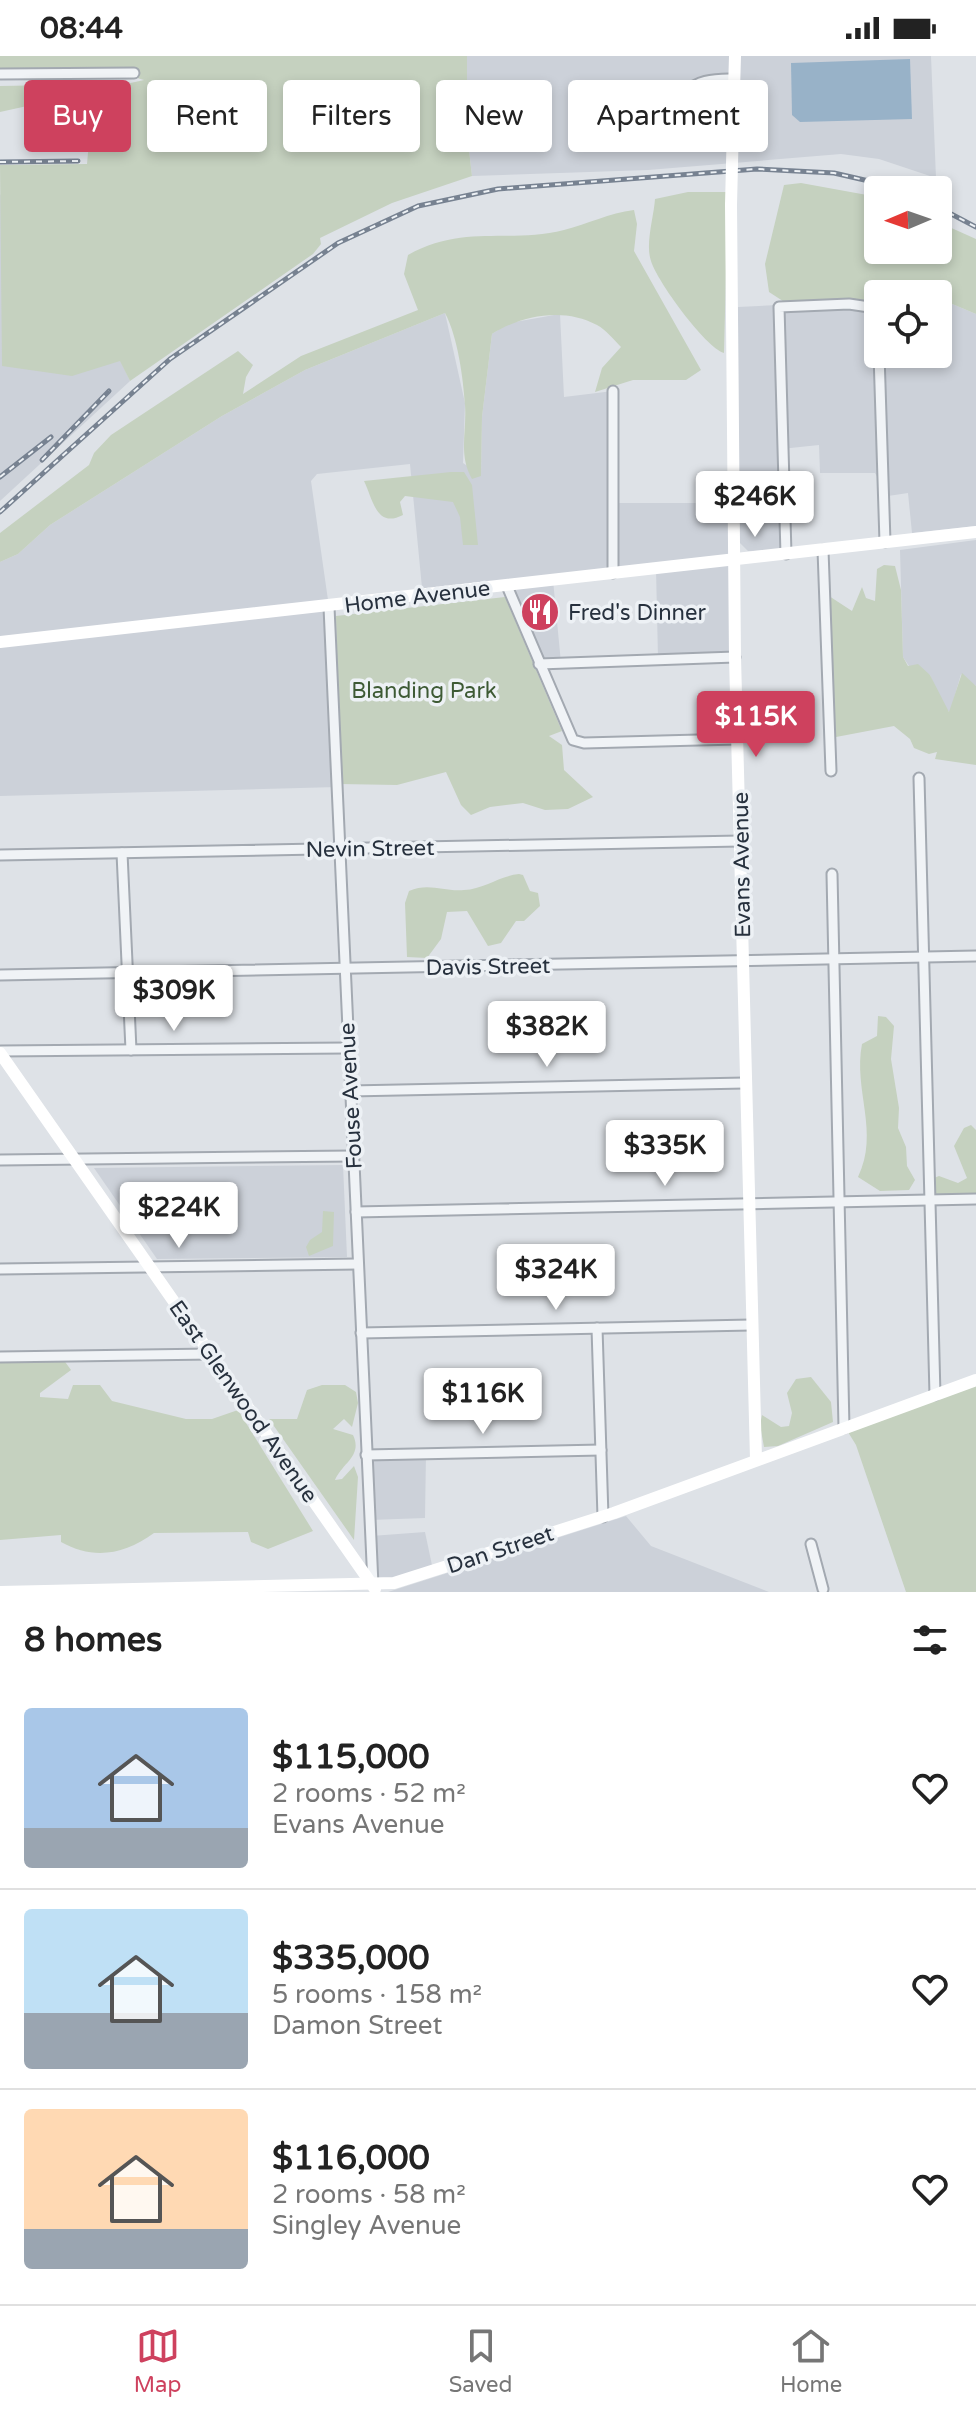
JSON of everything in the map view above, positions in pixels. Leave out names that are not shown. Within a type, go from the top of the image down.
[{"type":"street","name":"Evans Avenue","points":[[735,56],[730,257],[735,657],[756,1459]]},
{"type":"street","points":[[0,74],[134,73]]},
{"type":"street","points":[[700,80],[733,79]]},
{"type":"street","points":[[786,554],[779,307],[864,306]]},
{"type":"street","points":[[879,368],[885,542]]},
{"type":"street","points":[[613,391],[613,573]]},
{"type":"street","name":"Home Avenue","points":[[0,642],[976,532]]},
{"type":"street","points":[[823,550],[831,771]]},
{"type":"street","points":[[507,586],[568,733],[578,743],[737,739]]},
{"type":"street","name":"Fouse Avenue","points":[[329,607],[374,1589]]},
{"type":"street","points":[[539,664],[735,657]]},
{"type":"street","points":[[830,745],[842,745]]},
{"type":"street","points":[[919,778],[935,1395]]},
{"type":"street","name":"Nevin Street","points":[[0,855],[740,841]]},
{"type":"street","points":[[122,853],[131,1050]]},
{"type":"street","points":[[832,874],[844,1428]]},
{"type":"street","name":"Davis Street","points":[[0,975],[976,956]]},
{"type":"street","points":[[0,1052],[347,1048]]},
{"type":"street","name":"East Glenwood Avenue","points":[[0,1052],[374,1589]]},
{"type":"street","points":[[350,1091],[745,1083]]},
{"type":"street","points":[[0,1160],[353,1156]]},
{"type":"street","points":[[356,1212],[976,1199]]},
{"type":"street","points":[[0,1269],[358,1264]]},
{"type":"street","points":[[361,1333],[751,1325]]},
{"type":"street","points":[[597,1328],[603,1517]]},
{"type":"street","points":[[0,1357],[212,1354]]},
{"type":"street","name":"Dan Street","points":[[0,1592],[374,1589],[603,1517],[976,1380]]},
{"type":"street","points":[[366,1455],[601,1450]]},
{"type":"street","points":[[811,1544],[823,1589]]},
{"type":"shaded area","points":[[467,56],[931,56],[936,176],[879,159],[841,154],[648,170],[472,176],[469,152],[552,152],[552,80],[467,80]]},
{"type":"shaded area","points":[[0,194],[104,325],[130,381],[0,501]]},
{"type":"shaded area","points":[[862,301],[864,368],[952,368],[952,304],[976,314],[976,526],[912,533],[908,493],[888,496],[875,473],[820,473],[819,445],[781,449],[784,550],[748,551],[739,542],[738,307]]},
{"type":"shaded area","points":[[445,313],[465,403],[463,463],[481,475],[482,417],[492,334],[509,323],[560,314],[564,397],[613,391],[614,503],[732,503],[735,657],[658,658],[656,569],[553,580],[561,663],[539,664],[507,586],[423,598],[410,464],[317,474],[311,481],[329,607],[337,787],[0,796],[0,562],[18,554],[50,525],[222,416],[305,370]]},
{"type":"shaded area","points":[[976,540],[976,686],[961,674],[950,712],[945,709],[930,675],[909,666],[903,657],[900,550]]},
{"type":"shaded area","points":[[343,1165],[347,1257],[157,1259],[94,1168]]},
{"type":"shaded area","points":[[426,1453],[425,1518],[370,1520],[366,1455]]},
{"type":"shaded area","points":[[626,1516],[651,1546],[769,1592],[388,1592]]},
{"type":"shaded area","points":[[425,1532],[433,1570],[373,1585],[371,1536]]},
{"type":"green space","points":[[0,56],[467,56],[467,80],[436,80],[436,152],[469,152],[472,176],[392,203],[320,238],[321,244],[313,254],[130,381],[120,361],[72,376],[2,366],[0,165],[87,164],[88,152],[131,152],[131,83],[144,80],[107,69],[0,71]]},
{"type":"green space","points":[[0,86],[24,86],[24,107],[0,112]]},
{"type":"green space","points":[[801,183],[864,194],[864,264],[952,264],[952,228],[976,239],[976,314],[952,304],[952,280],[864,280],[864,302],[789,305],[769,292],[765,264],[784,185]]},
{"type":"green space","points":[[688,192],[728,192],[724,353],[705,339],[683,312],[662,283],[649,254],[655,199]]},
{"type":"green space","points":[[634,210],[637,224],[634,251],[701,370],[686,380],[633,380],[595,392],[602,368],[621,347],[600,327],[584,319],[557,315],[530,318],[504,327],[492,334],[482,417],[481,476],[472,479],[464,452],[465,405],[461,370],[457,346],[445,313],[305,370],[222,416],[50,525],[18,554],[0,562],[0,533],[89,465],[94,453],[111,435],[238,351],[253,365],[246,377],[243,394],[301,356],[418,310],[404,274],[408,255],[448,240],[543,234]]},
{"type":"green space","points":[[464,472],[472,485],[478,545],[463,545],[460,517],[453,502],[405,496],[400,502],[403,515],[387,518],[377,510],[364,481]]},
{"type":"green space","points":[[884,565],[895,566],[901,590],[903,657],[908,666],[918,664],[930,675],[949,712],[962,673],[976,686],[976,765],[935,759],[937,752],[929,754],[914,748],[910,739],[894,726],[836,737],[830,671],[829,596],[852,611],[862,587],[866,598],[875,601],[877,569]]},
{"type":"green space","name":"Blanding Park","points":[[505,597],[562,731],[549,736],[562,745],[564,770],[593,797],[568,809],[545,810],[523,803],[490,807],[471,815],[461,805],[446,772],[397,785],[340,784],[336,616]]},
{"type":"green space","points":[[523,875],[530,891],[538,893],[540,906],[524,921],[516,921],[501,943],[488,946],[467,911],[447,912],[441,939],[427,958],[407,957],[405,903],[409,891],[423,887],[471,889]]},
{"type":"green space","points":[[878,1016],[886,1017],[894,1026],[891,1059],[899,1108],[898,1128],[906,1147],[907,1166],[915,1180],[909,1190],[880,1191],[858,1177],[867,1144],[860,1061],[862,1044],[877,1036]]},
{"type":"green space","points":[[971,1125],[976,1130],[976,1194],[949,1197],[932,1193],[934,1178],[939,1176],[958,1183],[967,1178],[954,1146],[964,1128]]},
{"type":"green space","points":[[323,1211],[334,1212],[333,1246],[309,1256],[306,1247],[322,1232]]},
{"type":"green space","points":[[0,1357],[63,1359],[71,1370],[40,1393],[40,1397],[68,1399],[73,1385],[100,1385],[112,1401],[186,1419],[212,1419],[238,1410],[313,1531],[268,1549],[251,1542],[248,1532],[154,1533],[120,1550],[97,1553],[61,1542],[61,1535],[0,1540]]},
{"type":"green space","points":[[811,1377],[831,1402],[833,1422],[778,1446],[764,1447],[760,1425],[762,1415],[781,1427],[789,1426],[792,1413],[787,1393],[796,1379]]},
{"type":"green space","points":[[322,1385],[345,1385],[356,1392],[358,1403],[352,1427],[344,1419],[333,1429],[353,1435],[355,1442],[354,1454],[335,1480],[342,1479],[354,1466],[358,1477],[354,1540],[269,1419],[297,1419],[307,1390]]},
{"type":"green space","points":[[976,1385],[976,1592],[906,1592],[856,1445],[848,1432]]},
{"type":"water","points":[[910,59],[912,119],[800,122],[792,115],[791,63]]},
{"type":"railway","points":[[0,162],[78,161]]},
{"type":"railway","points":[[0,512],[170,359],[338,243],[418,206],[498,189],[757,169],[834,173],[864,180]]},
{"type":"railway","points":[[952,214],[976,227]]},
{"type":"railway","points":[[42,460],[109,391]]},
{"type":"railway","points":[[0,477],[51,437]]},
{"type":"place","name":"Fred's Dinner","points":[[540,612]]}]
